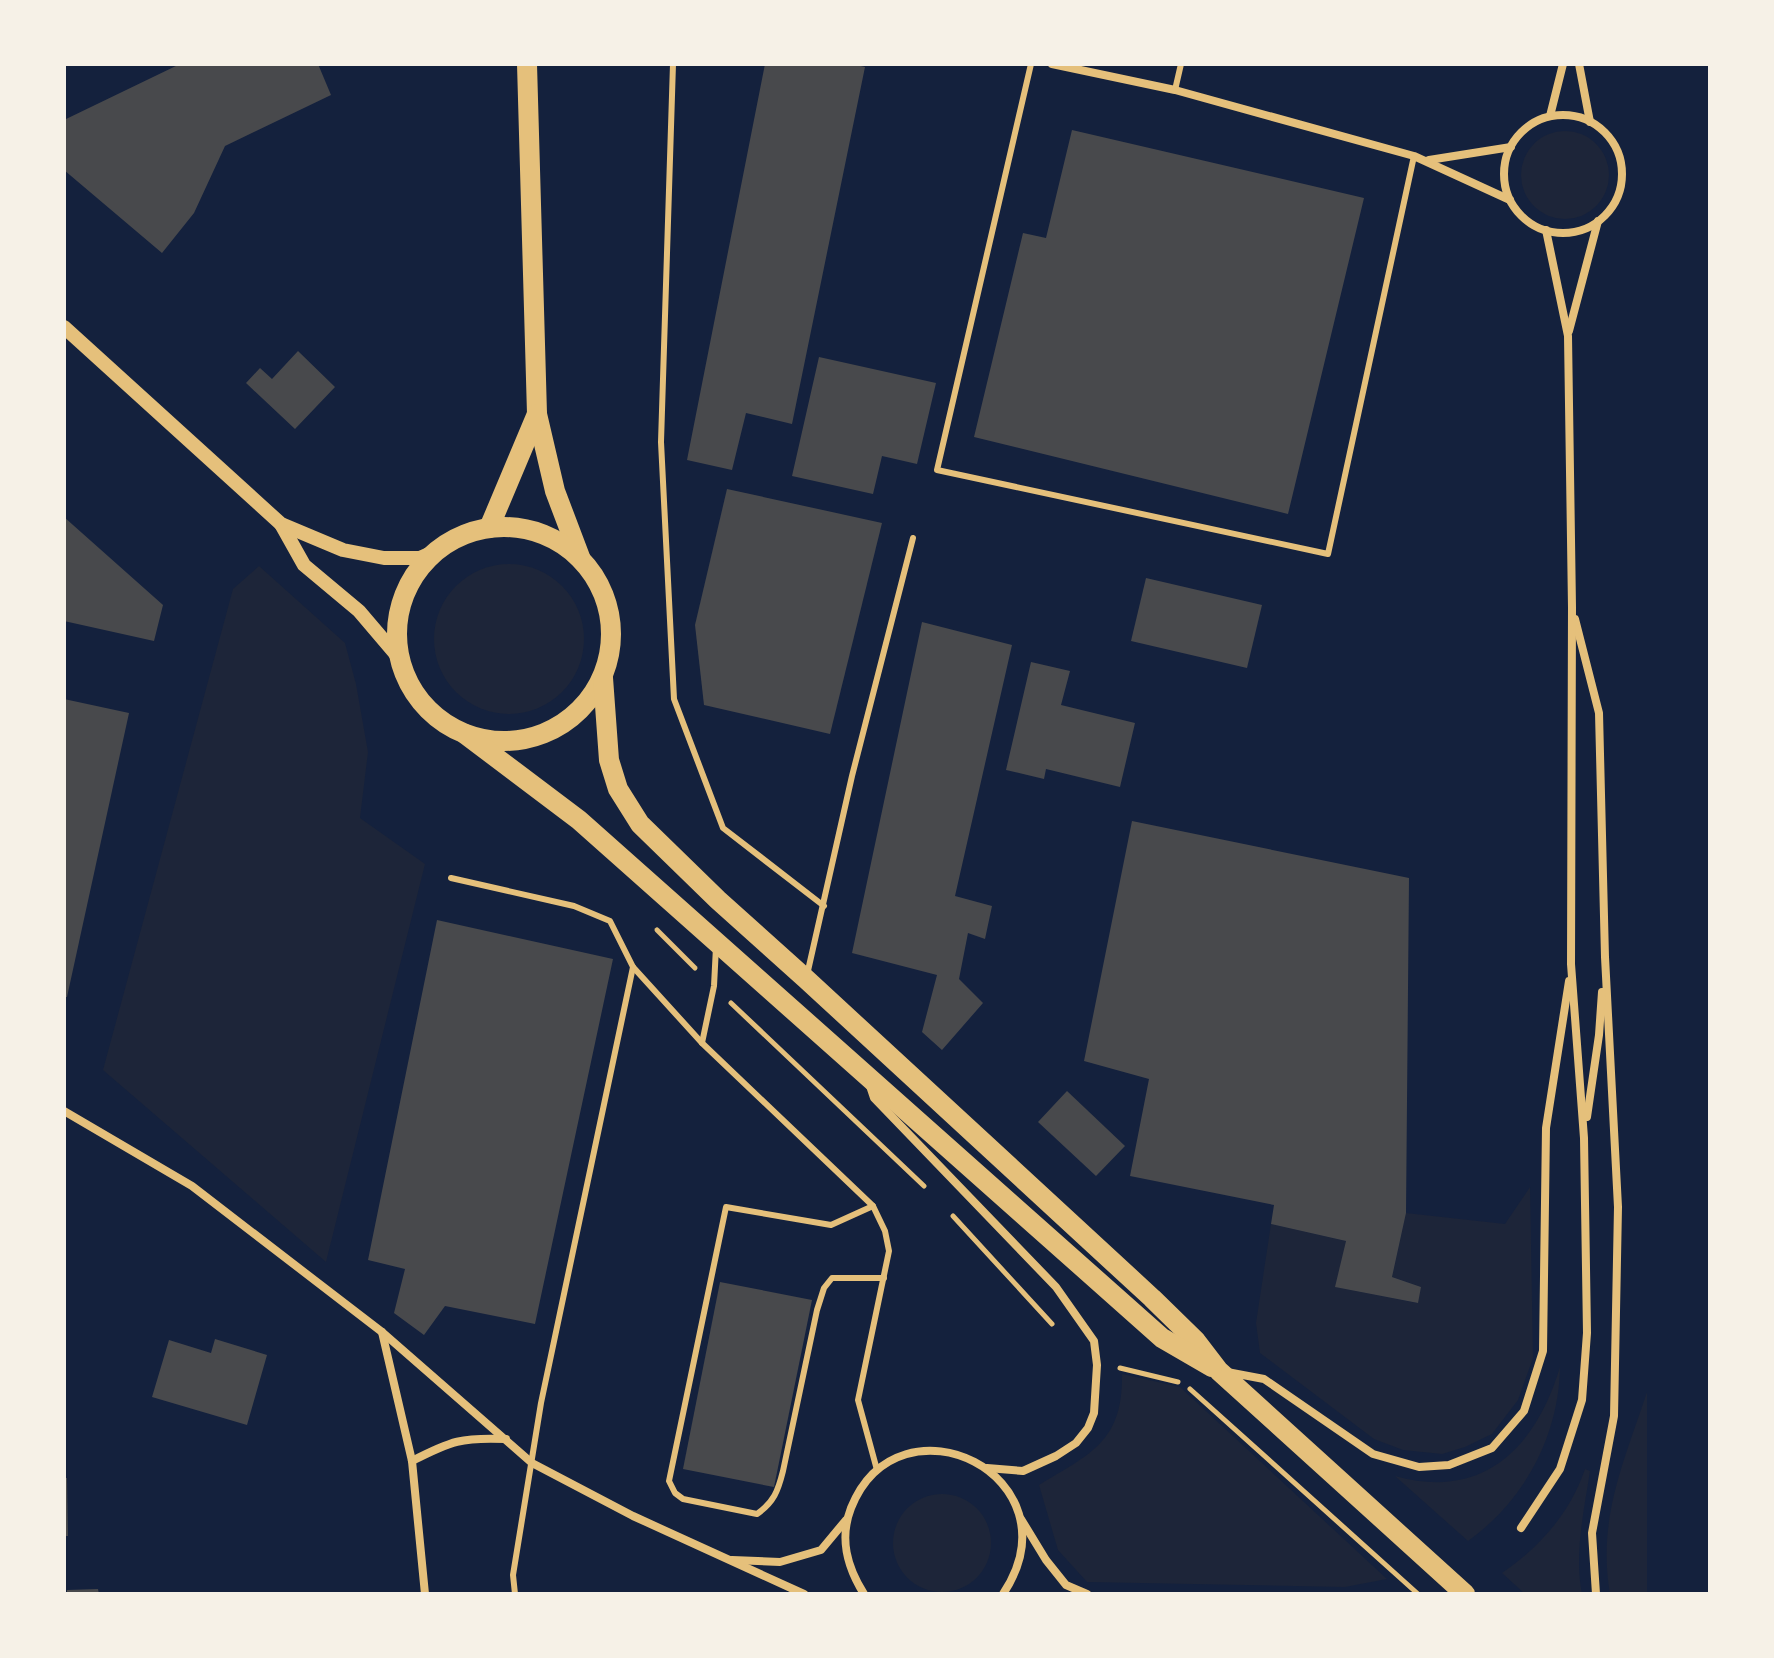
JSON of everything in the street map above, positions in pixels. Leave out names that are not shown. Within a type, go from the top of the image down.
[{"type":"main road","points":[[527,64],[537,414],[555,491],[580,557]]},
{"type":"main road","points":[[489,528],[537,414]]},
{"type":"main road","points":[[489,528],[529,529],[556,540],[580,557],[593,573],[610,612],[612,633],[611,653],[603,678],[582,709],[547,733],[506,742],[465,734],[446,725],[430,712],[406,677],[396,638],[402,599],[416,573],[436,551],[452,540],[489,528]]},
{"type":"main road","points":[[603,678],[609,760],[618,789],[640,824],[718,900],[1152,1298],[1196,1341],[1219,1371],[1465,1594]]},
{"type":"main road","points":[[465,734],[579,820],[1162,1338],[1219,1371]]},
{"type":"street","points":[[1052,64],[1175,90],[1428,160],[1510,200]]},
{"type":"street","points":[[1550,116],[1563,64]]},
{"type":"street","points":[[1579,64],[1590,122]]},
{"type":"street","points":[[1564,115],[1590,122],[1604,131],[1615,145],[1621,161],[1622,178],[1615,202],[1598,221],[1573,232],[1546,230],[1531,224],[1510,200],[1505,182],[1505,164],[1511,147],[1521,133],[1550,116],[1564,115]]},
{"type":"street","points":[[1428,160],[1511,147]]},
{"type":"street","points":[[1568,336],[1598,221]]},
{"type":"street","points":[[1521,1528],[1560,1469],[1582,1400],[1587,1333],[1584,1138],[1571,964],[1572,607],[1568,336],[1546,230]]},
{"type":"street","points":[[64,327],[281,524],[304,565],[359,611],[399,658]]},
{"type":"street","points":[[281,524],[343,550],[384,558],[420,558],[436,551]]},
{"type":"street","points":[[1572,607],[1599,713],[1605,957],[1618,1207],[1614,1416],[1592,1533],[1596,1594]]},
{"type":"street","points":[[1584,1138],[1599,1035],[1605,957]]},
{"type":"street","points":[[1219,1371],[1264,1379],[1373,1454],[1419,1467],[1449,1465],[1492,1448],[1524,1411],[1543,1351],[1546,1128],[1571,964]]},
{"type":"street","points":[[866,1073],[874,1098],[1056,1287],[1094,1341],[1097,1365],[1094,1413],[1088,1428],[1076,1443],[1023,1471],[987,1468]]},
{"type":"street","points":[[64,1111],[192,1186],[382,1332],[532,1463],[633,1516],[804,1594]]},
{"type":"street","points":[[382,1332],[412,1461],[425,1594]]},
{"type":"street","points":[[412,1461],[442,1446],[471,1437],[506,1439]]},
{"type":"street","points":[[727,1560],[780,1562],[821,1550],[847,1519],[858,1492],[877,1470],[902,1456],[930,1450],[960,1454],[987,1468],[1008,1489],[1046,1560],[1066,1585],[1087,1594]]},
{"type":"street","points":[[1003,1594],[1016,1575],[1023,1546],[1020,1516]]},
{"type":"street","points":[[847,1519],[845,1548],[852,1576],[864,1594]]},
{"type":"lane","points":[[673,64],[661,442],[674,699],[723,828],[824,906]]},
{"type":"lane","points":[[1031,64],[937,470],[1328,554],[1414,156]]},
{"type":"lane","points":[[1175,90],[1181,64]]},
{"type":"lane","points":[[806,979],[852,776],[913,538]]},
{"type":"lane","points":[[451,878],[574,906],[610,921],[633,967],[702,1043],[873,1206],[885,1231],[889,1251],[858,1400],[877,1470]]},
{"type":"lane","points":[[702,1043],[714,986],[717,940]]},
{"type":"lane","points":[[515,1594],[513,1575],[541,1403],[633,967]]},
{"type":"lane","points":[[873,1206],[831,1225],[726,1207],[669,1481],[675,1493],[683,1499],[757,1514],[769,1505],[776,1496],[783,1471],[824,1288],[832,1278],[884,1278]]},
{"type":"path","points":[[649,923],[934,1196]]},
{"type":"path","points":[[945,1207],[1062,1335]]},
{"type":"path","points":[[1120,1368],[1183,1383],[1418,1594]]},
{"type":"shaded area","points":[[1565,131],[1582,134],[1596,144],[1606,158],[1609,175],[1606,192],[1596,206],[1582,216],[1565,219],[1548,216],[1534,206],[1524,192],[1521,175],[1524,158],[1534,144],[1548,134]]},
{"type":"shaded area","points":[[509,564],[538,570],[562,586],[578,610],[584,639],[578,668],[562,692],[538,708],[509,714],[480,708],[456,692],[440,668],[434,639],[440,610],[456,586],[480,570]]},
{"type":"shaded area","points":[[259,566],[345,643],[368,752],[360,818],[425,864],[326,1262],[103,1070],[233,589]]},
{"type":"shaded area","points":[[1530,1187],[1533,1358],[1518,1400],[1492,1434],[1442,1454],[1403,1450],[1374,1439],[1260,1353],[1256,1323],[1271,1224],[1346,1241],[1336,1287],[1417,1303],[1421,1287],[1392,1277],[1406,1213],[1505,1224]]},
{"type":"shaded area","points":[[1560,1367],[1553,1418],[1535,1465],[1506,1507],[1468,1541],[1395,1476],[1427,1482],[1455,1481],[1480,1474],[1502,1461],[1521,1443],[1537,1421]]},
{"type":"shaded area","points":[[1122,1374],[1180,1387],[1387,1579],[1345,1587],[1087,1582],[1058,1550],[1039,1485],[1100,1444],[1116,1416]]},
{"type":"shaded area","points":[[1647,1392],[1647,1594],[1610,1594],[1607,1541],[1610,1516],[1622,1467]]},
{"type":"shaded area","points":[[1585,1469],[1590,1471],[1579,1548],[1582,1594],[1525,1594],[1502,1573],[1529,1552],[1552,1528],[1571,1500]]},
{"type":"shaded area","points":[[942,1494],[969,1502],[983,1516],[991,1543],[983,1570],[969,1584],[942,1592],[915,1584],[901,1570],[893,1543],[901,1516],[915,1502]]},
{"type":"building","points":[[180,64],[318,64],[331,95],[225,146],[194,213],[162,253],[64,170],[64,120]]},
{"type":"building","points":[[765,64],[852,64],[865,67],[792,424],[746,413],[732,470],[687,460]]},
{"type":"building","points":[[1072,130],[1364,198],[1288,514],[974,437],[1023,233],[1046,238]]},
{"type":"building","points":[[298,351],[335,387],[295,429],[246,383],[260,368],[272,379]]},
{"type":"building","points":[[819,357],[936,383],[917,464],[882,456],[873,494],[792,476]]},
{"type":"building","points":[[727,489],[882,523],[830,734],[704,705],[695,625]]},
{"type":"building","points":[[64,517],[163,605],[154,641],[64,621]]},
{"type":"building","points":[[1146,578],[1262,605],[1247,668],[1131,641]]},
{"type":"building","points":[[922,622],[1012,645],[955,896],[992,906],[985,939],[968,933],[959,979],[983,1003],[942,1050],[922,1032],[937,975],[852,953]]},
{"type":"building","points":[[1031,662],[1070,671],[1061,705],[1135,723],[1120,787],[1046,769],[1044,779],[1006,770]]},
{"type":"building","points":[[64,699],[129,713],[67,997],[64,997]]},
{"type":"building","points":[[1132,821],[1409,878],[1406,1213],[1392,1277],[1421,1287],[1418,1303],[1335,1287],[1346,1241],[1271,1224],[1274,1205],[1130,1176],[1149,1079],[1084,1061]]},
{"type":"building","points":[[437,920],[613,959],[535,1324],[445,1306],[424,1335],[394,1313],[405,1269],[368,1260]]},
{"type":"building","points":[[1067,1091],[1125,1146],[1096,1176],[1038,1122]]},
{"type":"building","points":[[720,1282],[812,1300],[774,1487],[683,1469]]},
{"type":"building","points":[[215,1339],[267,1355],[247,1425],[152,1397],[169,1340],[211,1353]]},
{"type":"building","points":[[64,1478],[67,1478],[68,1536],[64,1536]]},
{"type":"building","points":[[98,1589],[99,1594],[67,1594],[67,1590]]}]
